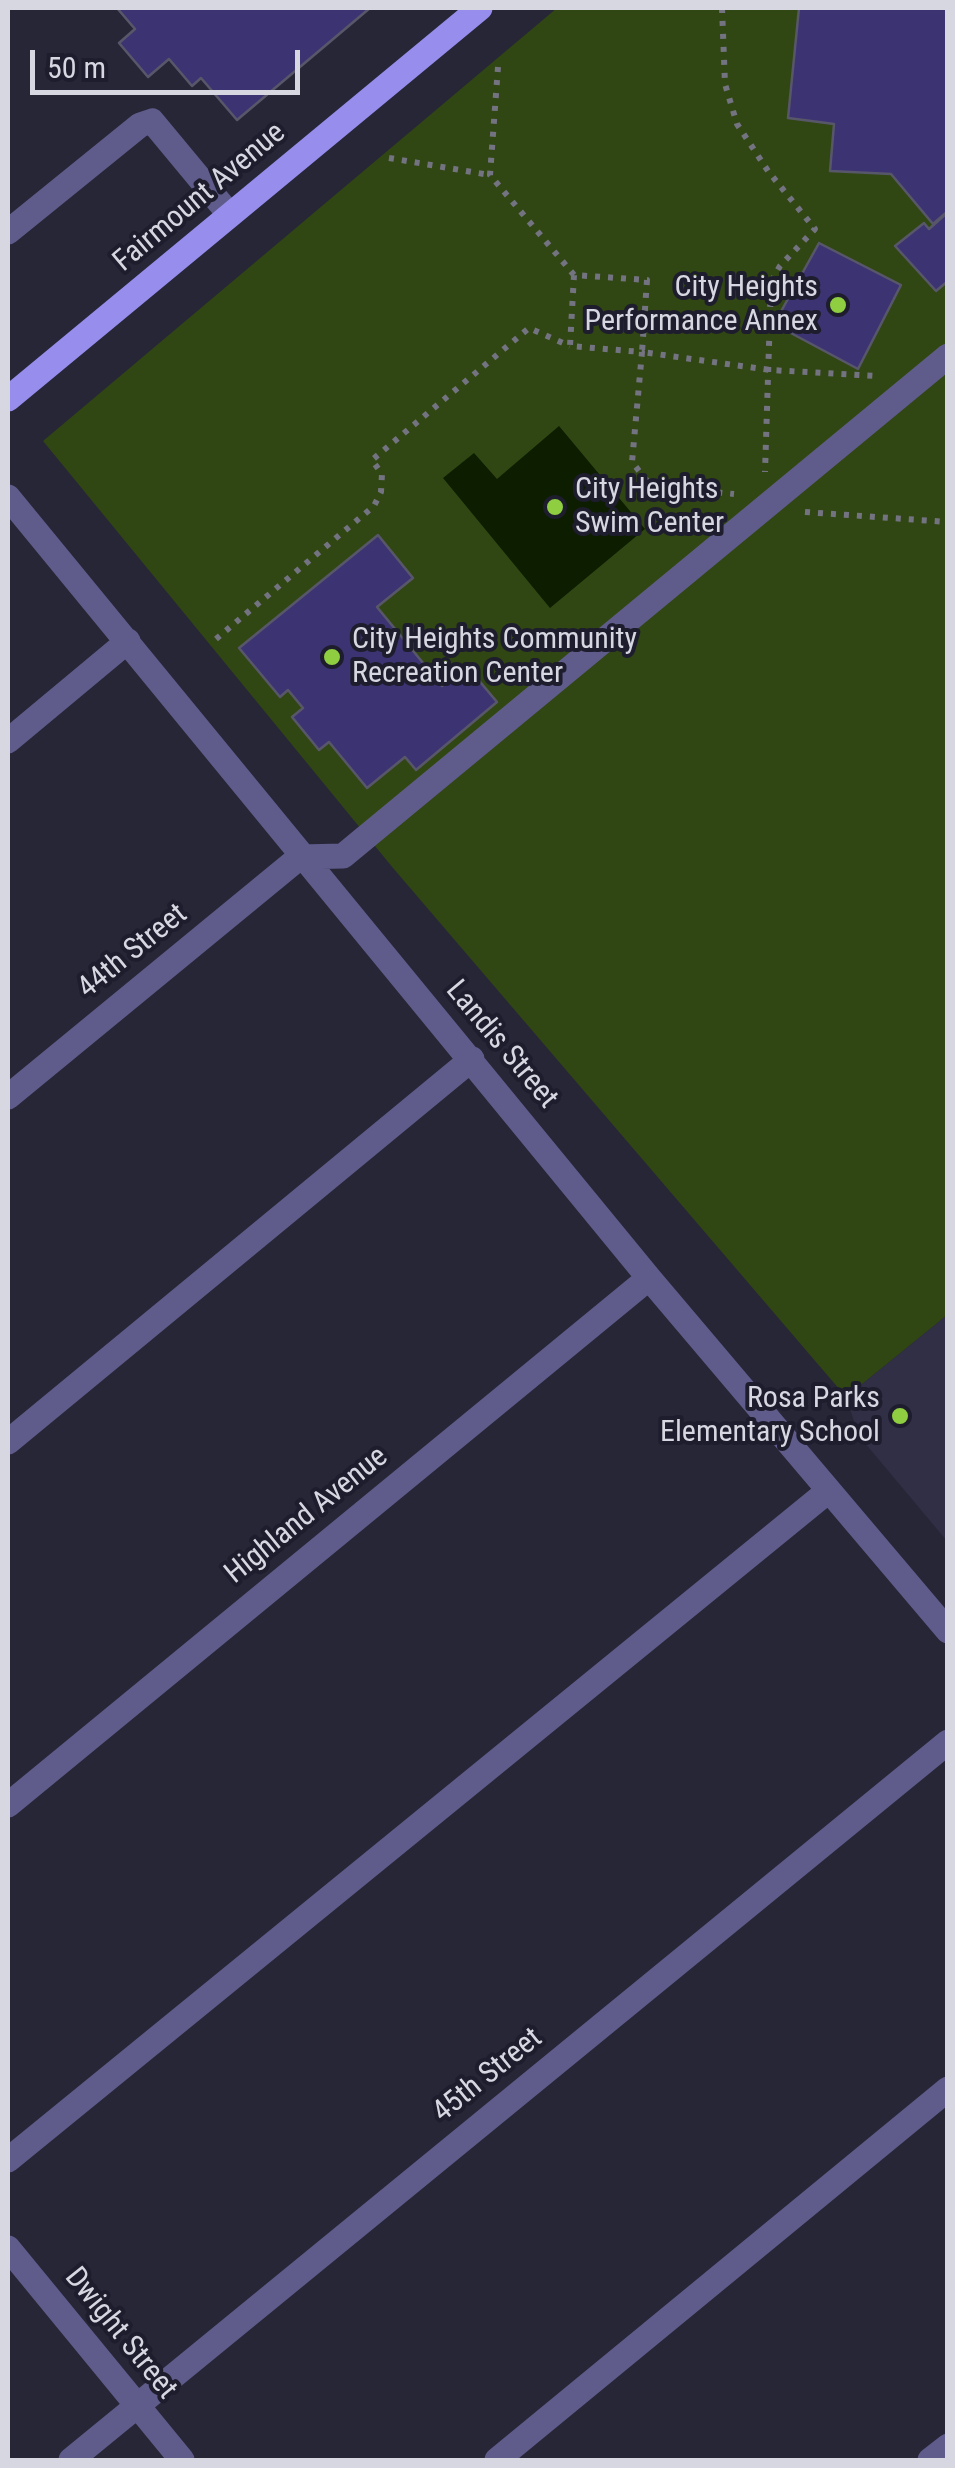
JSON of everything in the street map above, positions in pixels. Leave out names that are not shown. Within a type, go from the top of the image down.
[{"type":"main road","name":"Fairmount Avenue","points":[[8,399],[480,8]]},
{"type":"street","points":[[8,232],[140,125],[152,121],[230,215]]},
{"type":"street","points":[[300,857],[343,856],[764,503],[948,356]]},
{"type":"street","name":"Landis Street","points":[[8,497],[648,1278],[948,1632]]},
{"type":"street","points":[[8,740],[128,641]]},
{"type":"street","name":"44th Street","points":[[8,1098],[300,857]]},
{"type":"street","points":[[8,1442],[472,1060]]},
{"type":"street","name":"Highland Avenue","points":[[8,1805],[648,1278]]},
{"type":"street","points":[[8,2160],[826,1492]]},
{"type":"street","name":"45th Street","points":[[71,2460],[948,1742]]},
{"type":"street","points":[[497,2460],[948,2089]]},
{"type":"street","name":"Dwight Street","points":[[8,2248],[182,2460]]},
{"type":"street","points":[[930,2460],[948,2446]]},
{"type":"path","points":[[722,8],[725,84],[737,124],[768,171],[815,229],[780,266],[768,298],[770,370],[764,503]]},
{"type":"path","points":[[490,175],[498,67]]},
{"type":"path","points":[[389,158],[490,175],[574,275],[570,346]]},
{"type":"path","points":[[574,275],[647,280],[632,462],[651,486],[764,503],[948,522]]},
{"type":"path","points":[[216,639],[374,506],[381,492],[382,474],[372,460],[529,328],[570,346],[770,370],[920,379]]},
{"type":"shaded area","points":[[559,426],[645,529],[550,608],[443,478],[474,453],[497,479]]},
{"type":"shaded area","name":"Rosa Parks Elementary School","points":[[947,1315],[947,1541],[859,1436],[846,1397]]},
{"type":"green space","points":[[557,8],[947,8],[947,1315],[846,1397],[393,868],[43,441]]},
{"type":"building","points":[[117,8],[370,8],[237,120],[201,78],[192,86],[169,59],[148,77],[119,43],[135,29]]},
{"type":"building","points":[[799,8],[948,8],[948,211],[933,224],[891,174],[830,171],[834,124],[788,118]]},
{"type":"building","points":[[948,212],[948,281],[936,291],[895,246],[924,223],[929,229]]},
{"type":"building","name":"City Heights Performance Annex","points":[[819,243],[901,285],[858,369],[774,324]]},
{"type":"building","name":"City Heights Community Recreation Center","points":[[378,535],[413,578],[377,607],[442,686],[466,665],[497,702],[416,770],[405,757],[367,788],[329,742],[319,750],[292,717],[303,708],[288,690],[280,697],[239,648]]},
{"type":"place","name":"City Heights Performance Annex","points":[[838,305]]},
{"type":"place","name":"City Heights Swim Center","points":[[555,507]]},
{"type":"place","name":"City Heights Community Recreation Center","points":[[332,657]]},
{"type":"place","name":"Rosa Parks Elementary School","points":[[900,1416]]}]
